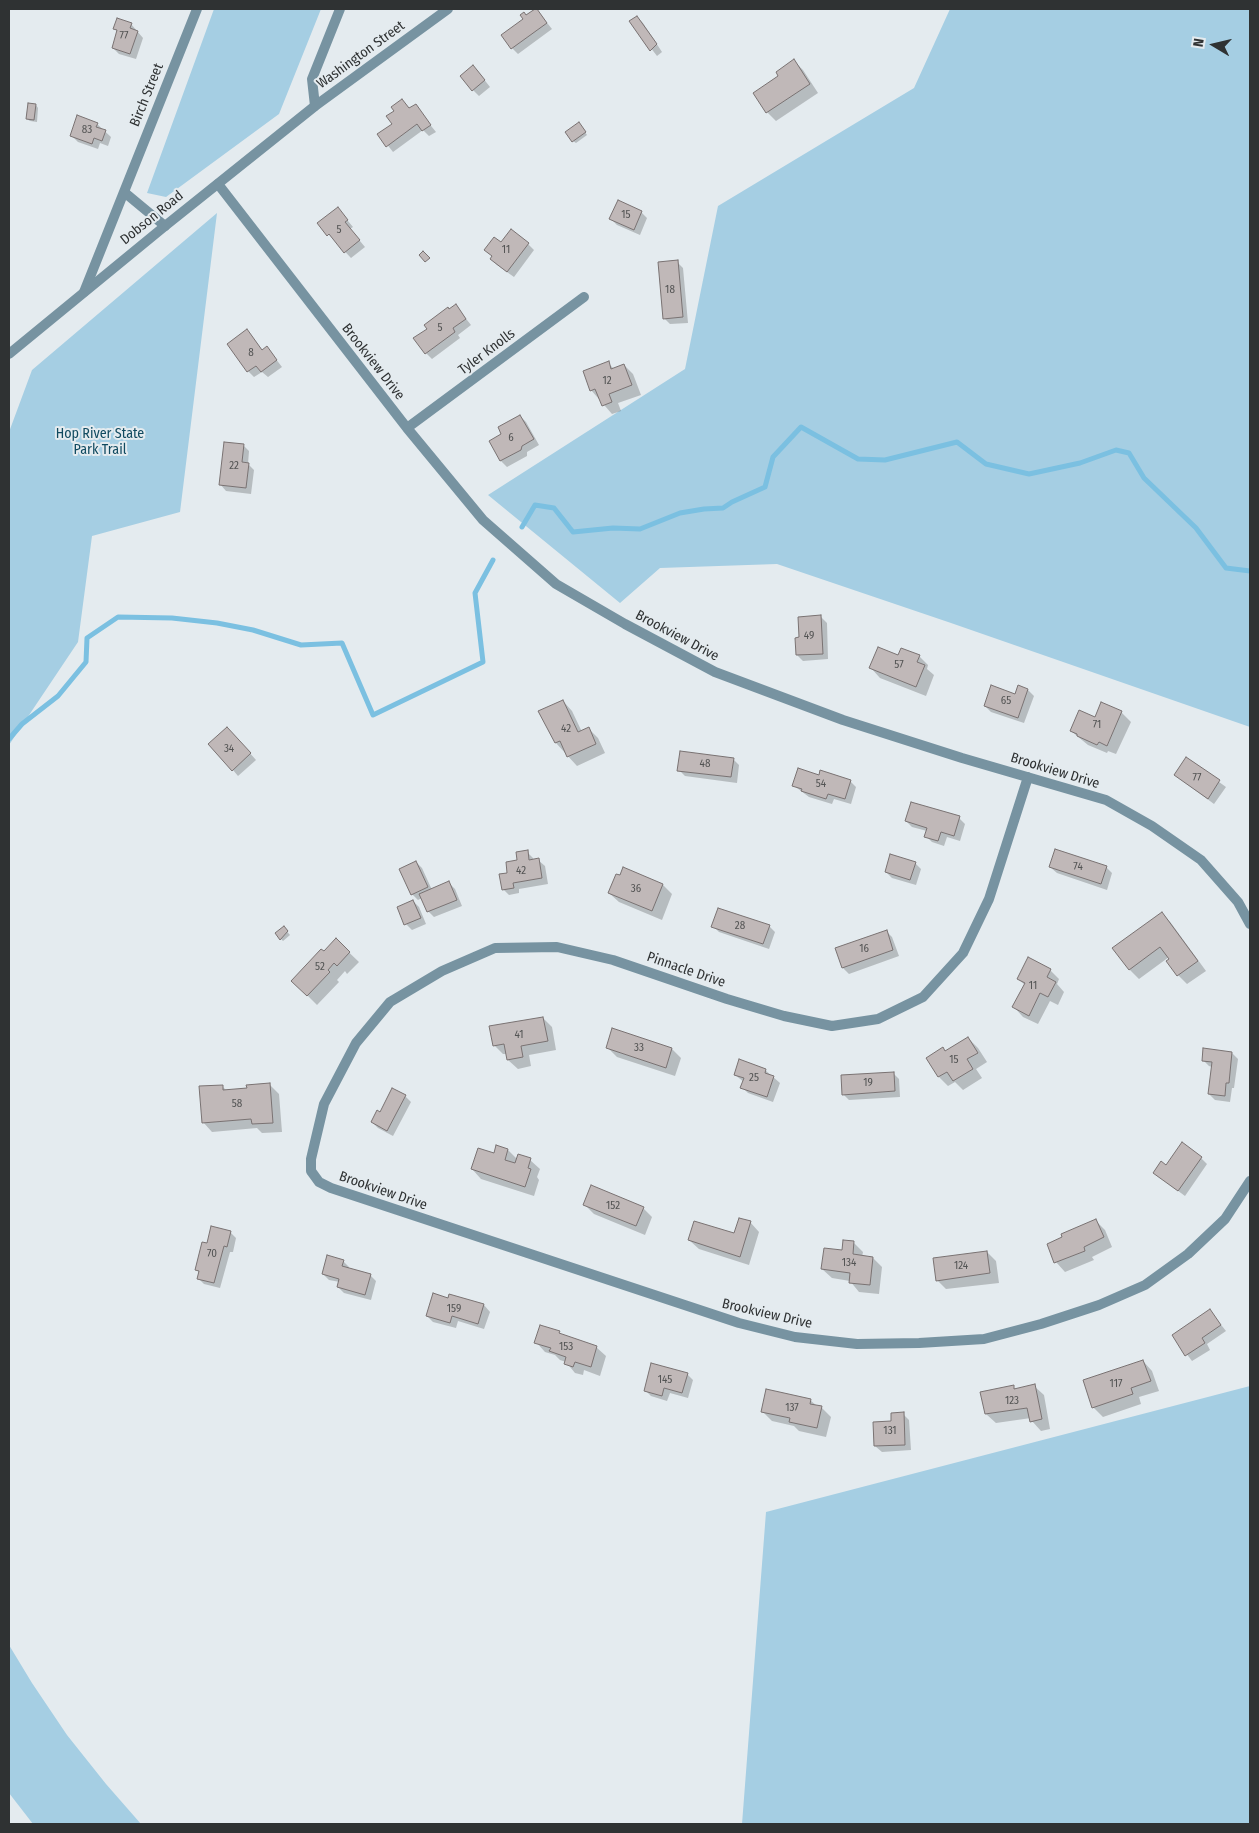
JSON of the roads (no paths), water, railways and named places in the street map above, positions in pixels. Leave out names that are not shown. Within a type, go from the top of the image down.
[{"type":"street","name":"Birch Street","points":[[84,292],[197,9]]},
{"type":"street","points":[[315,106],[312,79],[340,9]]},
{"type":"street","name":"Washington Street","points":[[315,106],[448,9]]},
{"type":"street","name":"Dobson Road","points":[[9,354],[315,106]]},
{"type":"street","name":"Brookview Drive","points":[[218,184],[407,428],[483,520],[556,584],[625,624],[715,672],[843,720],[1106,800],[1152,826],[1201,860],[1238,902],[1250,924]]},
{"type":"street","points":[[124,192],[165,226]]},
{"type":"street","name":"Tyler Knolls","points":[[407,428],[584,297]]},
{"type":"street","name":"Pinnacle Drive","points":[[311,1171],[312,1153],[324,1104],[354,1046],[390,1002],[442,971],[495,948],[557,947],[613,960],[727,999],[784,1016],[832,1026],[878,1019],[923,997],[964,953],[989,899],[1028,777]]},
{"type":"street","name":"Brookview Drive","points":[[311,1171],[319,1182],[331,1188],[739,1323],[795,1337],[857,1344],[984,1339],[1042,1324],[1099,1305],[1145,1285],[1188,1254],[1225,1219],[1250,1181]]},
{"type":"waterway","points":[[522,527],[535,505],[554,508],[573,532],[613,528],[640,529],[680,513],[723,508],[765,487],[773,457],[801,427],[858,459],[885,460],[957,442],[986,464],[1029,474],[1080,463],[1116,450],[1129,453],[1144,478],[1196,528],[1226,568],[1250,571]]},
{"type":"waterway","points":[[9,739],[22,724],[58,696],[86,662],[87,638],[118,617],[172,618],[217,623],[253,630],[301,645],[342,643],[373,715],[483,662],[475,593],[493,560]]},
{"type":"park label","name":"Hop River State Park Trail","points":[[100,442]]}]
